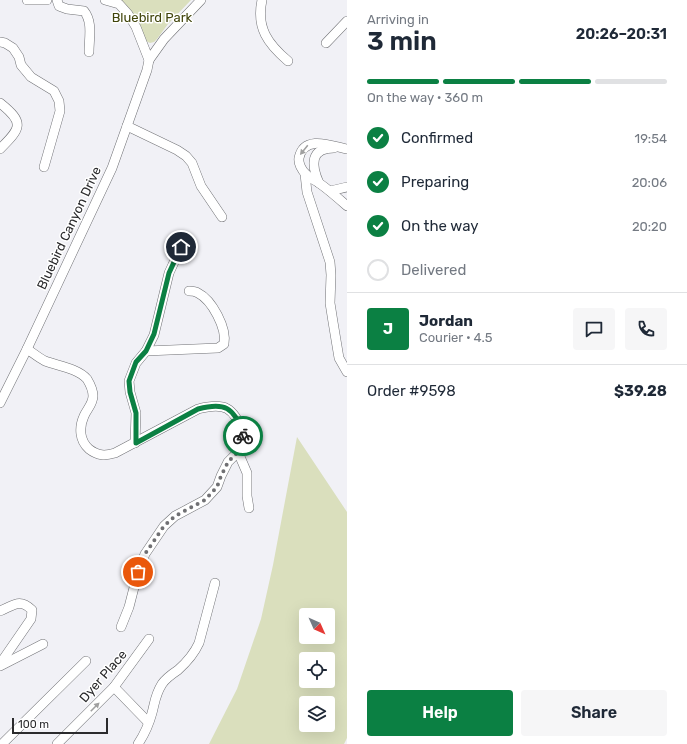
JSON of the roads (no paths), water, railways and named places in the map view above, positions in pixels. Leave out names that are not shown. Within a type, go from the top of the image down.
[{"type":"street","points":[[27,0],[47,0]]},
{"type":"street","points":[[57,0],[59,6],[67,9],[84,11],[88,16],[90,22],[88,52]]},
{"type":"street","points":[[104,0],[119,4],[128,14],[136,27],[149,60]]},
{"type":"street","points":[[149,60],[164,39],[201,0]]},
{"type":"street","points":[[262,0],[260,9],[263,31],[278,52],[288,62]]},
{"type":"street","points":[[326,43],[347,21]]},
{"type":"street","points":[[0,42],[5,43],[12,48],[19,57],[21,65],[31,77],[54,92],[59,101],[60,111],[44,167]]},
{"type":"street","name":"Bluebird Canyon Drive","points":[[0,403],[109,175],[147,70],[149,60]]},
{"type":"street","points":[[0,103],[17,119],[17,127],[14,135],[0,149]]},
{"type":"street","points":[[127,126],[177,150],[186,156],[192,163],[201,186],[222,217]]},
{"type":"street","points":[[343,148],[322,143],[313,143],[304,148],[299,157],[299,162],[305,174],[307,192],[330,262],[330,303],[339,358],[347,372]]},
{"type":"street","points":[[319,183],[313,169],[313,163],[317,154],[321,150],[327,148],[343,148]]},
{"type":"street","points":[[305,174],[330,191],[347,206]]},
{"type":"street","points":[[307,192],[309,188],[319,183]]},
{"type":"street","points":[[330,191],[347,187]]},
{"type":"street","points":[[136,443],[136,413],[130,392],[129,381],[136,362],[146,351],[154,334],[169,273],[181,247]]},
{"type":"street","points":[[146,351],[218,348],[224,344],[226,336],[218,316],[212,306],[197,292],[189,291]]},
{"type":"street","points":[[27,349],[44,360],[78,372],[86,379],[91,387],[93,396],[81,424],[82,439],[88,448],[94,453],[105,456],[115,453],[198,409],[209,406],[222,406],[231,411],[238,419],[244,433],[238,452],[228,462],[217,487],[205,500],[175,516],[164,526],[145,554],[138,572],[129,607],[121,627]]},
{"type":"street","points":[[238,452],[247,473],[247,496],[249,508]]},
{"type":"street","points":[[138,744],[152,712],[155,698],[162,684],[168,677],[184,665],[196,651],[215,583]]},
{"type":"street","points":[[0,612],[19,603],[26,604],[32,610],[32,619],[0,665]]},
{"type":"street","name":"Dyer Place","points":[[57,744],[114,687],[149,639]]},
{"type":"street","points":[[0,665],[43,644]]},
{"type":"street","points":[[2,744],[86,661]]},
{"type":"street","points":[[114,687],[148,722]]},
{"type":"park label","name":"Bluebird Park","points":[[152,17]]}]
